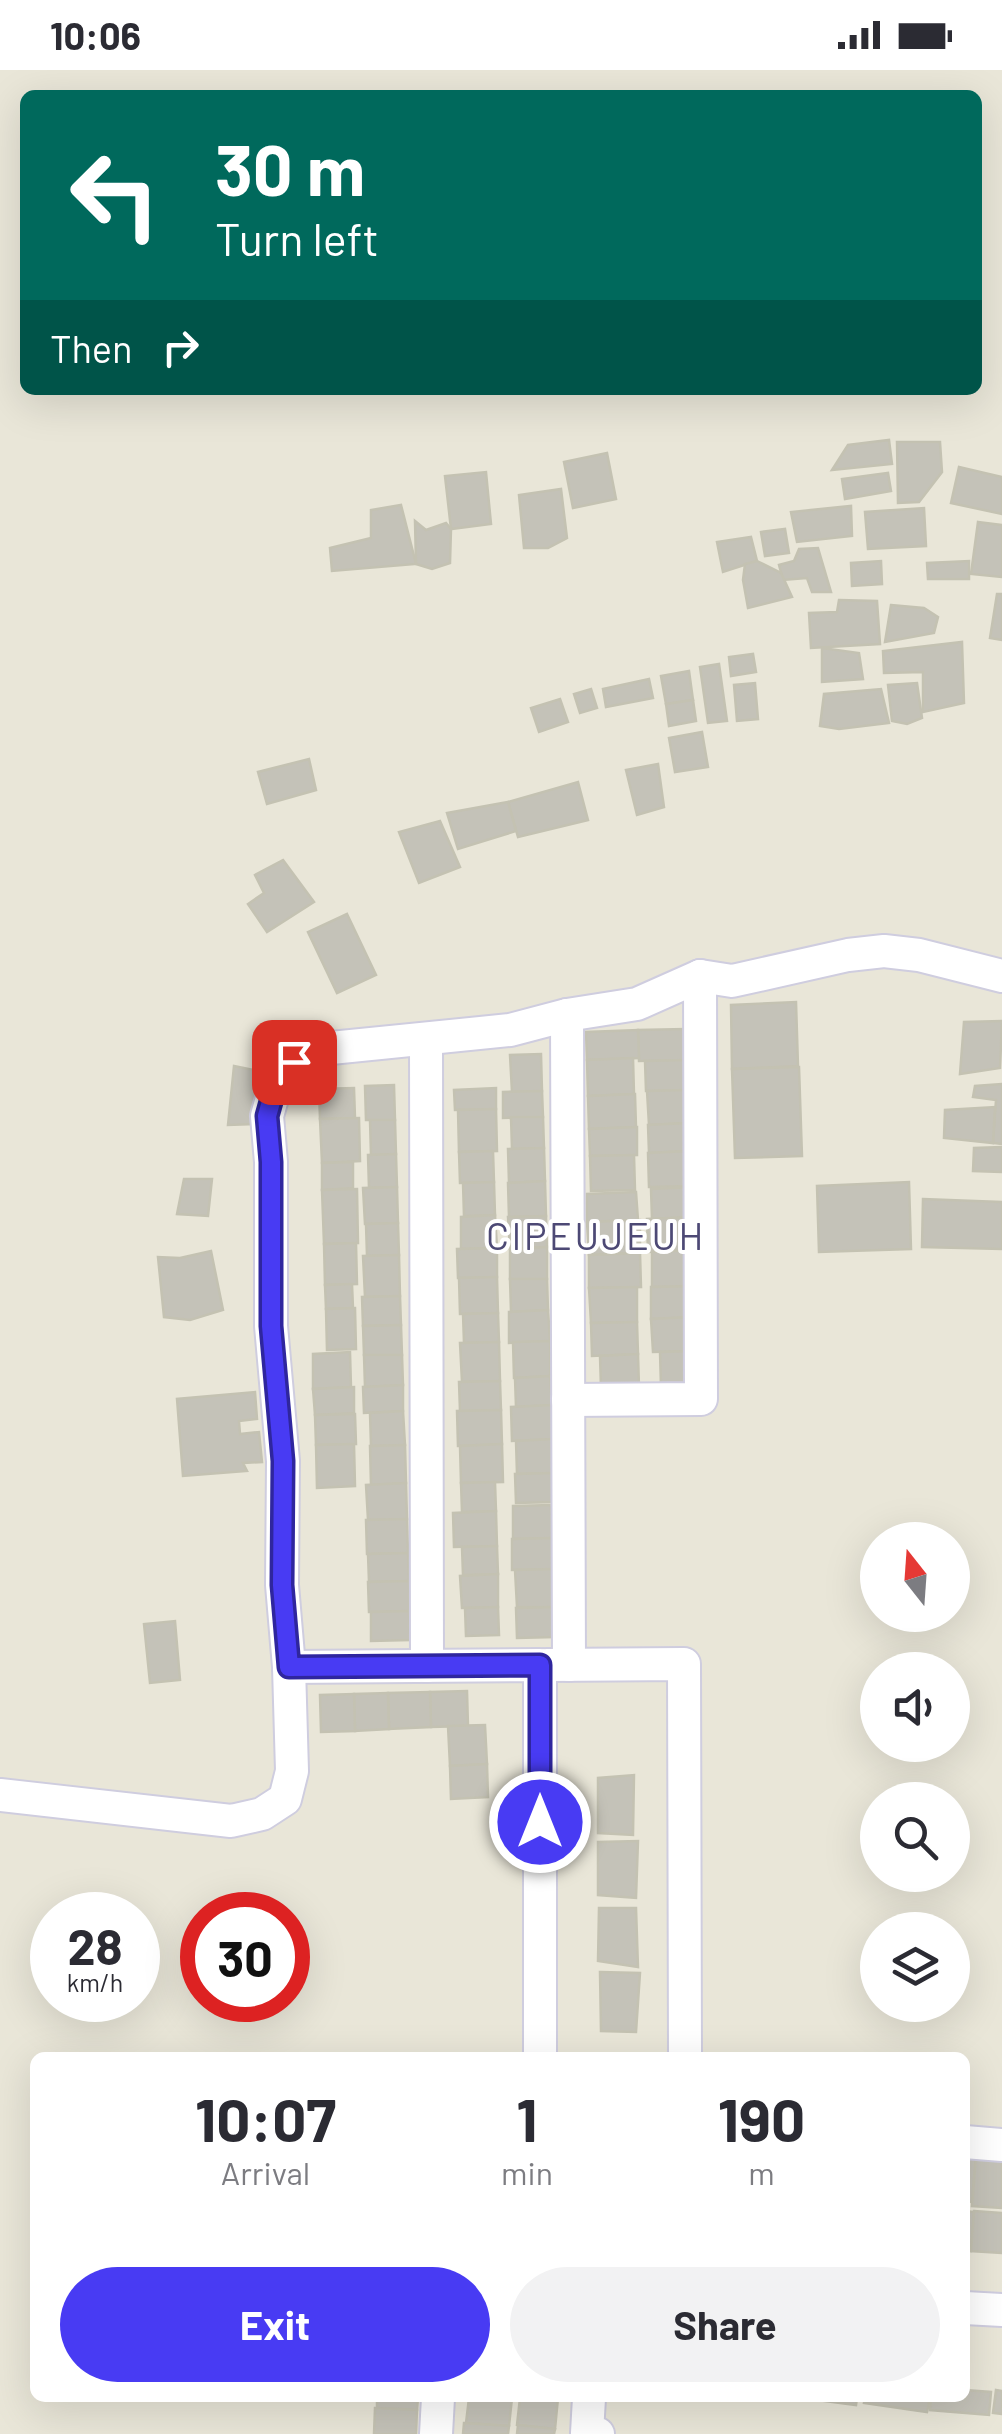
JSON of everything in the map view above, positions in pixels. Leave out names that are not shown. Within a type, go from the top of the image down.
[{"type":"street","points":[[0,1795],[231,1820],[262,1814],[284,1799],[292,1771],[282,1585],[283,1461],[271,1326],[271,1162],[267,1116],[276,1084],[294,1062],[321,1049],[510,1030],[637,1004],[700,976],[732,981],[884,950],[1002,976]]},
{"type":"street","points":[[568,1400],[701,1399],[700,976]]},
{"type":"street","points":[[540,2052],[568,1400],[568,1016]]},
{"type":"street","points":[[426,1039],[427,1666]]},
{"type":"street","points":[[289,1667],[684,1664],[685,2052]]},
{"type":"street","points":[[970,2142],[1002,2144]]},
{"type":"street","points":[[970,2308],[1002,2310]]},
{"type":"street","points":[[436,2434],[438,2402]]},
{"type":"street","points":[[589,2402],[587,2434],[598,2434]]},
{"type":"building","points":[[889,440],[892,464],[832,470],[848,445]]},
{"type":"building","points":[[897,442],[940,442],[942,472],[919,502],[898,503]]},
{"type":"building","points":[[607,453],[616,499],[573,508],[564,462]]},
{"type":"building","points":[[959,467],[1002,477],[1002,514],[951,503]]},
{"type":"building","points":[[486,472],[491,524],[451,529],[445,476]]},
{"type":"building","points":[[888,473],[891,491],[845,499],[842,479]]},
{"type":"building","points":[[561,489],[567,538],[548,548],[524,548],[519,495]]},
{"type":"building","points":[[401,505],[416,564],[332,571],[330,548],[371,538],[371,510]]},
{"type":"building","points":[[851,506],[852,536],[797,542],[791,512]]},
{"type":"building","points":[[924,508],[926,546],[868,549],[865,512]]},
{"type":"building","points":[[415,521],[426,530],[446,523],[451,529],[450,563],[432,569],[416,564]]},
{"type":"building","points":[[978,522],[1002,525],[1002,577],[971,574]]},
{"type":"building","points":[[785,529],[789,553],[765,556],[761,532]]},
{"type":"building","points":[[751,537],[757,561],[723,572],[717,542]]},
{"type":"building","points":[[818,548],[831,592],[812,592],[807,578],[783,580],[779,565],[794,561],[799,549]]},
{"type":"building","points":[[757,561],[781,573],[792,597],[748,608],[743,580],[745,564]]},
{"type":"building","points":[[881,561],[882,584],[852,586],[851,563]]},
{"type":"building","points":[[969,561],[969,579],[928,579],[927,563]]},
{"type":"building","points":[[997,594],[1002,594],[1002,640],[990,638]]},
{"type":"building","points":[[839,600],[877,601],[880,644],[811,648],[809,613],[837,612]]},
{"type":"building","points":[[891,605],[924,608],[938,617],[934,633],[885,642]]},
{"type":"building","points":[[962,642],[964,703],[923,712],[923,672],[884,673],[883,651]]},
{"type":"building","points":[[822,648],[859,653],[863,679],[822,682]]},
{"type":"building","points":[[753,654],[756,672],[731,676],[729,657]]},
{"type":"building","points":[[719,664],[727,721],[708,723],[700,667]]},
{"type":"building","points":[[689,671],[693,700],[666,704],[661,676]]},
{"type":"building","points":[[649,679],[653,698],[606,707],[603,689]]},
{"type":"building","points":[[755,683],[758,719],[737,721],[734,685]]},
{"type":"building","points":[[917,683],[922,718],[907,724],[892,721],[888,685]]},
{"type":"building","points":[[591,689],[597,708],[580,713],[574,694]]},
{"type":"building","points":[[881,689],[889,723],[839,729],[820,726],[824,694]]},
{"type":"building","points":[[560,699],[568,722],[539,732],[531,708]]},
{"type":"building","points":[[693,700],[696,721],[669,726],[666,704]]},
{"type":"building","points":[[702,732],[708,767],[675,772],[669,738]]},
{"type":"building","points":[[309,759],[316,790],[267,804],[258,772]]},
{"type":"building","points":[[658,764],[664,807],[637,815],[626,770]]},
{"type":"building","points":[[578,782],[588,820],[518,837],[508,802]]},
{"type":"building","points":[[508,802],[516,831],[458,849],[447,813]]},
{"type":"building","points":[[440,821],[460,867],[419,883],[399,832]]},
{"type":"building","points":[[283,860],[314,902],[267,932],[248,904],[264,893],[255,875]]},
{"type":"building","points":[[347,914],[376,975],[337,993],[308,932]]},
{"type":"building","points":[[796,1002],[798,1066],[732,1069],[731,1005]]},
{"type":"building","points":[[1002,1021],[1000,1068],[960,1074],[964,1022]]},
{"type":"building","points":[[685,1029],[685,1060],[639,1061],[638,1030]]},
{"type":"building","points":[[638,1030],[639,1058],[587,1060],[586,1032]]},
{"type":"building","points":[[541,1054],[542,1091],[512,1092],[510,1055]]},
{"type":"building","points":[[633,1058],[634,1094],[588,1096],[587,1060]]},
{"type":"building","points":[[685,1060],[686,1090],[646,1091],[645,1061]]},
{"type":"building","points":[[234,1066],[268,1073],[258,1124],[228,1125]]},
{"type":"building","points":[[799,1067],[802,1156],[735,1158],[732,1069]]},
{"type":"building","points":[[1002,1084],[1002,1144],[993,1143],[996,1100],[973,1097],[975,1086]]},
{"type":"building","points":[[394,1085],[395,1120],[366,1120],[365,1086]]},
{"type":"building","points":[[354,1088],[355,1118],[320,1119],[319,1089]]},
{"type":"building","points":[[496,1088],[496,1109],[455,1110],[454,1090]]},
{"type":"building","points":[[686,1090],[687,1123],[649,1125],[647,1091]]},
{"type":"building","points":[[542,1091],[543,1117],[503,1118],[503,1092]]},
{"type":"building","points":[[635,1094],[636,1127],[589,1129],[588,1096]]},
{"type":"building","points":[[995,1107],[993,1143],[944,1138],[945,1110]]},
{"type":"building","points":[[496,1109],[497,1151],[459,1152],[458,1110]]},
{"type":"building","points":[[511,1117],[543,1117],[544,1148],[512,1149]]},
{"type":"building","points":[[359,1118],[360,1161],[322,1163],[320,1119]]},
{"type":"building","points":[[370,1120],[395,1120],[396,1154],[371,1155]]},
{"type":"building","points":[[687,1123],[688,1151],[649,1153],[648,1125]]},
{"type":"building","points":[[637,1127],[637,1155],[590,1156],[589,1129]]},
{"type":"building","points":[[1002,1147],[1002,1172],[973,1171],[974,1148]]},
{"type":"building","points":[[544,1148],[545,1181],[509,1183],[508,1149]]},
{"type":"building","points":[[493,1151],[494,1182],[460,1183],[459,1152]]},
{"type":"building","points":[[688,1151],[689,1186],[649,1187],[648,1153]]},
{"type":"building","points":[[396,1154],[397,1187],[369,1188],[368,1155]]},
{"type":"building","points":[[634,1155],[635,1190],[591,1191],[590,1156]]},
{"type":"building","points":[[353,1162],[353,1188],[322,1190],[322,1163]]},
{"type":"building","points":[[184,1179],[212,1179],[208,1216],[177,1214]]},
{"type":"building","points":[[545,1181],[546,1216],[509,1217],[508,1183]]},
{"type":"building","points":[[494,1182],[495,1215],[464,1216],[463,1183]]},
{"type":"building","points":[[909,1182],[911,1249],[819,1252],[817,1186]]},
{"type":"building","points":[[397,1187],[398,1223],[365,1224],[363,1188]]},
{"type":"building","points":[[693,1187],[694,1217],[652,1219],[651,1189]]},
{"type":"building","points":[[357,1189],[358,1243],[324,1244],[322,1190]]},
{"type":"building","points":[[636,1192],[638,1220],[587,1222],[587,1194]]},
{"type":"building","points":[[923,1199],[1002,1202],[1002,1249],[922,1247]]},
{"type":"building","points":[[495,1215],[497,1248],[461,1249],[461,1217]]},
{"type":"building","points":[[546,1216],[547,1247],[510,1249],[508,1217]]},
{"type":"building","points":[[694,1217],[695,1250],[648,1252],[647,1219]]},
{"type":"building","points":[[640,1220],[640,1253],[589,1255],[587,1222]]},
{"type":"building","points":[[398,1223],[399,1255],[367,1256],[366,1224]]},
{"type":"building","points":[[356,1243],[357,1284],[325,1285],[324,1244]]},
{"type":"building","points":[[547,1247],[547,1279],[510,1279],[510,1249]]},
{"type":"building","points":[[497,1248],[497,1277],[458,1278],[457,1249]]},
{"type":"building","points":[[695,1250],[697,1286],[652,1287],[652,1252]]},
{"type":"building","points":[[211,1251],[223,1310],[190,1320],[164,1317],[158,1257],[180,1258]]},
{"type":"building","points":[[640,1253],[641,1287],[589,1288],[589,1255]]},
{"type":"building","points":[[399,1255],[400,1296],[365,1297],[363,1256]]},
{"type":"building","points":[[497,1277],[498,1313],[460,1314],[459,1278]]},
{"type":"building","points":[[510,1279],[547,1279],[548,1310],[511,1312]]},
{"type":"building","points":[[352,1284],[353,1308],[326,1309],[325,1285]]},
{"type":"building","points":[[697,1286],[697,1317],[651,1319],[651,1287]]},
{"type":"building","points":[[637,1287],[637,1322],[591,1323],[589,1288]]},
{"type":"building","points":[[400,1296],[401,1325],[363,1326],[362,1297]]},
{"type":"building","points":[[355,1308],[356,1349],[327,1350],[326,1309]]},
{"type":"building","points":[[548,1310],[550,1341],[509,1343],[509,1312]]},
{"type":"building","points":[[498,1313],[499,1342],[464,1343],[463,1314]]},
{"type":"building","points":[[691,1317],[692,1351],[653,1352],[651,1319]]},
{"type":"building","points":[[637,1322],[638,1354],[592,1356],[591,1323]]},
{"type":"building","points":[[401,1325],[402,1355],[364,1355],[363,1326]]},
{"type":"building","points":[[550,1341],[550,1376],[514,1378],[513,1342]]},
{"type":"building","points":[[499,1342],[500,1381],[462,1382],[460,1343]]},
{"type":"building","points":[[692,1351],[693,1386],[661,1387],[660,1352]]},
{"type":"building","points":[[350,1352],[351,1387],[313,1389],[313,1354]]},
{"type":"building","points":[[638,1354],[639,1387],[601,1388],[600,1356]]},
{"type":"building","points":[[364,1355],[402,1355],[403,1385],[365,1387]]},
{"type":"building","points":[[550,1376],[552,1405],[516,1407],[515,1378]]},
{"type":"building","points":[[500,1381],[501,1410],[460,1411],[459,1382]]},
{"type":"building","points":[[403,1385],[403,1411],[364,1413],[363,1387]]},
{"type":"building","points":[[354,1387],[354,1413],[315,1415],[313,1389]]},
{"type":"building","points":[[255,1392],[257,1419],[239,1421],[240,1434],[259,1432],[262,1462],[243,1463],[247,1471],[183,1476],[177,1399]]},
{"type":"building","points":[[552,1405],[553,1439],[512,1441],[511,1407]]},
{"type":"building","points":[[501,1410],[502,1444],[458,1446],[457,1411]]},
{"type":"building","points":[[403,1411],[405,1445],[371,1446],[370,1413]]},
{"type":"building","points":[[355,1414],[356,1444],[316,1445],[315,1415]]},
{"type":"building","points":[[553,1439],[553,1473],[517,1474],[516,1441]]},
{"type":"building","points":[[354,1444],[355,1486],[317,1488],[316,1445]]},
{"type":"building","points":[[502,1444],[503,1482],[461,1483],[460,1446]]},
{"type":"building","points":[[405,1445],[406,1483],[371,1485],[370,1446]]},
{"type":"building","points":[[553,1473],[554,1502],[516,1503],[515,1474]]},
{"type":"building","points":[[495,1482],[496,1511],[462,1512],[461,1483]]},
{"type":"building","points":[[406,1483],[407,1519],[368,1520],[366,1485]]},
{"type":"building","points":[[551,1505],[552,1538],[513,1539],[513,1506]]},
{"type":"building","points":[[496,1511],[497,1546],[454,1547],[453,1513]]},
{"type":"building","points":[[407,1519],[408,1553],[367,1554],[366,1520]]},
{"type":"building","points":[[552,1538],[553,1569],[512,1570],[512,1539]]},
{"type":"building","points":[[497,1546],[498,1574],[463,1575],[462,1547]]},
{"type":"building","points":[[408,1553],[409,1581],[369,1582],[368,1554]]},
{"type":"building","points":[[553,1569],[554,1607],[517,1607],[515,1570]]},
{"type":"building","points":[[498,1574],[498,1607],[462,1608],[460,1576]]},
{"type":"building","points":[[409,1581],[409,1611],[369,1612],[368,1582]]},
{"type":"building","points":[[498,1607],[499,1635],[466,1636],[465,1608]]},
{"type":"building","points":[[554,1607],[555,1637],[517,1638],[516,1608]]},
{"type":"building","points":[[409,1611],[410,1640],[371,1641],[371,1612]]},
{"type":"building","points":[[175,1621],[180,1680],[150,1683],[144,1624]]},
{"type":"building","points":[[467,1691],[468,1726],[431,1727],[430,1692]]},
{"type":"building","points":[[430,1692],[431,1727],[389,1729],[388,1693]]},
{"type":"building","points":[[388,1693],[389,1729],[355,1731],[354,1694]]},
{"type":"building","points":[[354,1694],[355,1731],[321,1732],[320,1695]]},
{"type":"building","points":[[485,1725],[487,1764],[450,1766],[448,1726]]},
{"type":"building","points":[[487,1764],[488,1797],[451,1799],[450,1766]]},
{"type":"building","points":[[634,1775],[633,1835],[598,1833],[598,1778]]},
{"type":"building","points":[[638,1841],[636,1898],[598,1895],[598,1842]]},
{"type":"building","points":[[599,1908],[636,1908],[638,1967],[598,1961]]},
{"type":"building","points":[[600,1972],[640,1973],[636,2032],[601,2031]]},
{"type":"building","points":[[970,2154],[976,2155],[970,2202]]},
{"type":"building","points":[[976,2155],[1002,2157],[1002,2208],[972,2206]]},
{"type":"building","points":[[974,2211],[1002,2213],[1002,2253],[971,2251]]},
{"type":"building","points":[[970,2212],[974,2212],[970,2251]]},
{"type":"building","points":[[970,2390],[991,2392],[989,2415],[930,2410],[931,2402],[970,2402]]},
{"type":"building","points":[[996,2390],[1002,2391],[1002,2414],[993,2413]]},
{"type":"building","points":[[377,2402],[418,2402],[417,2410],[377,2408]]},
{"type":"building","points":[[469,2402],[512,2402],[509,2426],[466,2423]]},
{"type":"building","points":[[520,2402],[558,2402],[555,2429],[517,2425]]},
{"type":"building","points":[[864,2402],[929,2402],[927,2412]]},
{"type":"building","points":[[375,2408],[417,2410],[416,2434],[374,2434]]},
{"type":"building","points":[[464,2423],[509,2426],[508,2434],[463,2434]]},
{"type":"building","points":[[518,2425],[555,2429],[554,2434],[517,2434]]},
{"type":"district","name":"CIPEUJEUH","points":[[596,1237]]},
{"type":"route","points":[[294,1062],[276,1084],[267,1116],[271,1162],[271,1326],[283,1461],[282,1585],[289,1667],[540,1665],[540,1822]]}]
